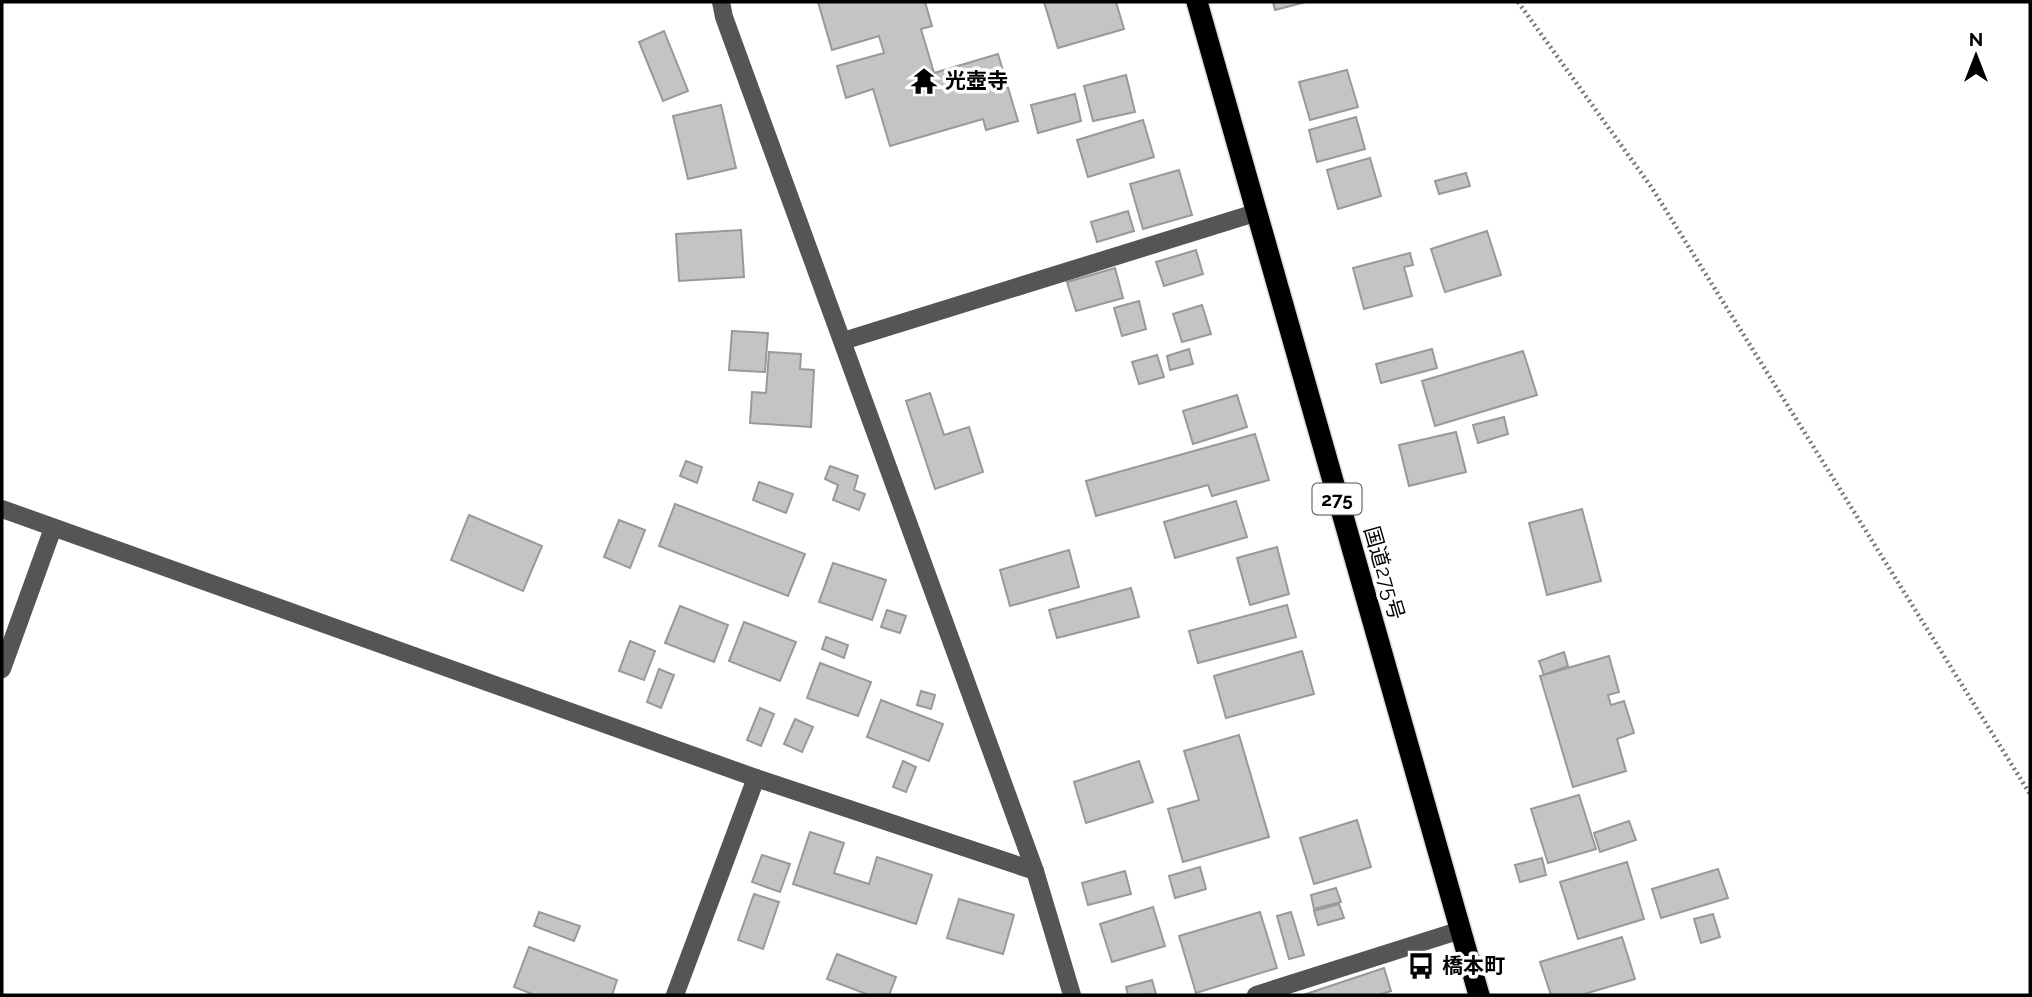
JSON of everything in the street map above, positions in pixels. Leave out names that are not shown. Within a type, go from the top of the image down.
[{"type":"highway","name":"国道275号","points":[[1197,2],[1479,995]]},
{"type":"street","points":[[721,2],[724,17],[1035,871],[1072,995]]},
{"type":"street","points":[[843,341],[1255,213]]},
{"type":"street","points":[[2,509],[756,778],[1035,871]]},
{"type":"street","points":[[2,669],[53,528]]},
{"type":"street","points":[[675,995],[756,778]]},
{"type":"street","points":[[1256,995],[1461,930]]},
{"type":"path","points":[[1518,2],[1652,188],[2030,794]]},
{"type":"building","name":"光壺寺","points":[[818,2],[925,2],[932,26],[921,29],[934,73],[998,54],[1018,121],[986,130],[983,119],[890,146],[873,89],[846,98],[837,66],[884,53],[879,36],[832,50]]},
{"type":"building","points":[[1044,2],[1116,2],[1124,29],[1058,48]]},
{"type":"building","points":[[1273,2],[1306,2],[1275,10]]},
{"type":"building","points":[[664,31],[688,91],[663,101],[639,42]]},
{"type":"building","points":[[1347,70],[1358,107],[1310,120],[1299,82]]},
{"type":"building","points":[[1126,75],[1135,112],[1093,121],[1084,86]]},
{"type":"building","points":[[1075,94],[1081,121],[1038,133],[1031,105]]},
{"type":"building","points":[[721,105],[736,168],[688,179],[673,116]]},
{"type":"building","points":[[1356,117],[1365,149],[1317,162],[1309,130]]},
{"type":"building","points":[[1143,120],[1154,157],[1088,177],[1077,140]]},
{"type":"building","points":[[1370,158],[1381,196],[1338,209],[1327,170]]},
{"type":"building","points":[[1179,170],[1192,215],[1143,229],[1130,184]]},
{"type":"building","points":[[1466,173],[1470,186],[1439,194],[1435,181]]},
{"type":"building","points":[[1128,211],[1134,231],[1097,242],[1091,222]]},
{"type":"building","points":[[741,230],[744,277],[679,281],[676,234]]},
{"type":"building","points":[[1487,231],[1501,275],[1445,292],[1431,249]]},
{"type":"building","points":[[1196,250],[1203,274],[1164,286],[1156,262]]},
{"type":"building","points":[[1410,253],[1413,265],[1404,267],[1412,296],[1364,309],[1353,268]]},
{"type":"building","points":[[1115,268],[1123,298],[1076,311],[1067,282]]},
{"type":"building","points":[[1139,301],[1146,329],[1122,336],[1114,308]]},
{"type":"building","points":[[1202,305],[1211,334],[1182,342],[1173,314]]},
{"type":"building","points":[[732,331],[768,333],[765,372],[729,370]]},
{"type":"building","points":[[1189,349],[1193,364],[1170,370],[1167,356]]},
{"type":"building","points":[[1432,349],[1437,368],[1381,383],[1376,364]]},
{"type":"building","points":[[1523,351],[1537,395],[1435,426],[1422,381]]},
{"type":"building","points":[[769,352],[801,354],[800,369],[814,370],[811,427],[750,423],[752,392],[766,393]]},
{"type":"building","points":[[1157,355],[1164,377],[1139,384],[1132,362]]},
{"type":"building","points":[[930,393],[944,435],[969,427],[983,472],[935,489],[906,401]]},
{"type":"building","points":[[1237,395],[1247,427],[1193,444],[1183,411]]},
{"type":"building","points":[[1504,417],[1508,434],[1478,443],[1473,425]]},
{"type":"building","points":[[1456,432],[1466,472],[1409,486],[1399,445]]},
{"type":"building","points":[[1255,434],[1269,480],[1212,496],[1208,485],[1096,516],[1086,481]]},
{"type":"building","points":[[686,461],[702,467],[697,483],[680,476]]},
{"type":"building","points":[[830,466],[858,476],[854,490],[865,494],[859,510],[833,500],[838,485],[825,479]]},
{"type":"building","points":[[759,482],[793,494],[786,513],[753,500]]},
{"type":"building","points":[[1236,501],[1247,537],[1175,558],[1164,522]]},
{"type":"building","points":[[675,504],[805,554],[788,596],[659,546]]},
{"type":"building","points":[[1582,509],[1601,581],[1547,595],[1529,523]]},
{"type":"building","points":[[469,515],[542,546],[523,591],[451,560]]},
{"type":"building","points":[[619,520],[645,530],[630,568],[604,557]]},
{"type":"building","points":[[1277,547],[1289,594],[1250,605],[1237,558]]},
{"type":"building","points":[[1069,550],[1079,587],[1010,606],[1000,570]]},
{"type":"building","points":[[833,563],[886,580],[872,620],[819,602]]},
{"type":"building","points":[[1131,588],[1139,617],[1057,638],[1049,610]]},
{"type":"building","points":[[1287,605],[1296,637],[1198,663],[1189,631]]},
{"type":"building","points":[[680,606],[728,625],[714,662],[665,643]]},
{"type":"building","points":[[887,610],[906,616],[900,633],[881,627]]},
{"type":"building","points":[[744,622],[796,642],[780,681],[729,661]]},
{"type":"building","points":[[826,637],[848,645],[844,658],[822,649]]},
{"type":"building","points":[[630,641],[655,651],[644,680],[619,671]]},
{"type":"building","points":[[1302,651],[1314,694],[1226,718],[1214,676]]},
{"type":"building","points":[[1564,652],[1568,666],[1544,675],[1539,661]]},
{"type":"building","points":[[1609,656],[1619,692],[1608,695],[1611,705],[1624,701],[1634,733],[1617,739],[1626,771],[1573,787],[1540,676]]},
{"type":"building","points":[[820,663],[871,682],[858,716],[807,698]]},
{"type":"building","points":[[659,669],[674,675],[661,708],[647,702]]},
{"type":"building","points":[[921,691],[935,695],[931,709],[917,705]]},
{"type":"building","points":[[881,700],[943,724],[929,761],[867,737]]},
{"type":"building","points":[[760,708],[774,714],[761,746],[747,740]]},
{"type":"building","points":[[795,719],[813,727],[802,752],[784,744]]},
{"type":"building","points":[[1239,735],[1269,837],[1183,862],[1168,809],[1199,800],[1184,751]]},
{"type":"building","points":[[903,761],[916,767],[906,792],[893,787]]},
{"type":"building","points":[[1139,761],[1153,802],[1086,823],[1074,782]]},
{"type":"building","points":[[1579,795],[1596,849],[1548,863],[1531,809]]},
{"type":"building","points":[[1357,820],[1371,867],[1314,884],[1300,838]]},
{"type":"building","points":[[1629,821],[1636,840],[1600,852],[1594,833]]},
{"type":"building","points":[[810,832],[844,843],[834,873],[869,884],[877,857],[932,875],[916,924],[793,884]]},
{"type":"building","points":[[762,855],[790,864],[780,892],[752,882]]},
{"type":"building","points":[[1542,858],[1546,875],[1520,882],[1515,865]]},
{"type":"building","points":[[1627,862],[1644,919],[1578,939],[1560,882]]},
{"type":"building","points":[[1200,867],[1206,889],[1175,898],[1169,876]]},
{"type":"building","points":[[1718,869],[1728,898],[1661,918],[1652,889]]},
{"type":"building","points":[[1125,871],[1131,894],[1088,905],[1082,883]]},
{"type":"building","points":[[1336,888],[1341,902],[1314,909],[1311,895]]},
{"type":"building","points":[[754,894],[779,902],[763,949],[738,940]]},
{"type":"building","points":[[959,899],[1014,915],[1003,954],[947,938]]},
{"type":"building","points":[[1339,904],[1344,918],[1318,925],[1314,911]]},
{"type":"building","points":[[1153,907],[1165,946],[1112,962],[1100,924]]},
{"type":"building","points":[[539,912],[580,926],[574,941],[534,926]]},
{"type":"building","points":[[1260,912],[1277,968],[1196,993],[1179,936]]},
{"type":"building","points":[[1291,912],[1304,955],[1289,959],[1277,916]]},
{"type":"building","points":[[1713,914],[1720,937],[1701,943],[1694,919]]},
{"type":"building","points":[[1622,937],[1635,979],[1581,995],[1551,995],[1540,962]]},
{"type":"building","points":[[529,947],[617,980],[612,995],[535,995],[514,987]]},
{"type":"building","points":[[837,954],[896,977],[889,995],[869,995],[827,979]]},
{"type":"building","points":[[1384,968],[1391,991],[1378,995],[1303,995]]},
{"type":"building","points":[[1152,980],[1156,994],[1128,995],[1126,987]]},
{"type":"place","name":"光壺寺","points":[[924,81]]},
{"type":"place","name":"橋本町","points":[[1421,966]]}]
